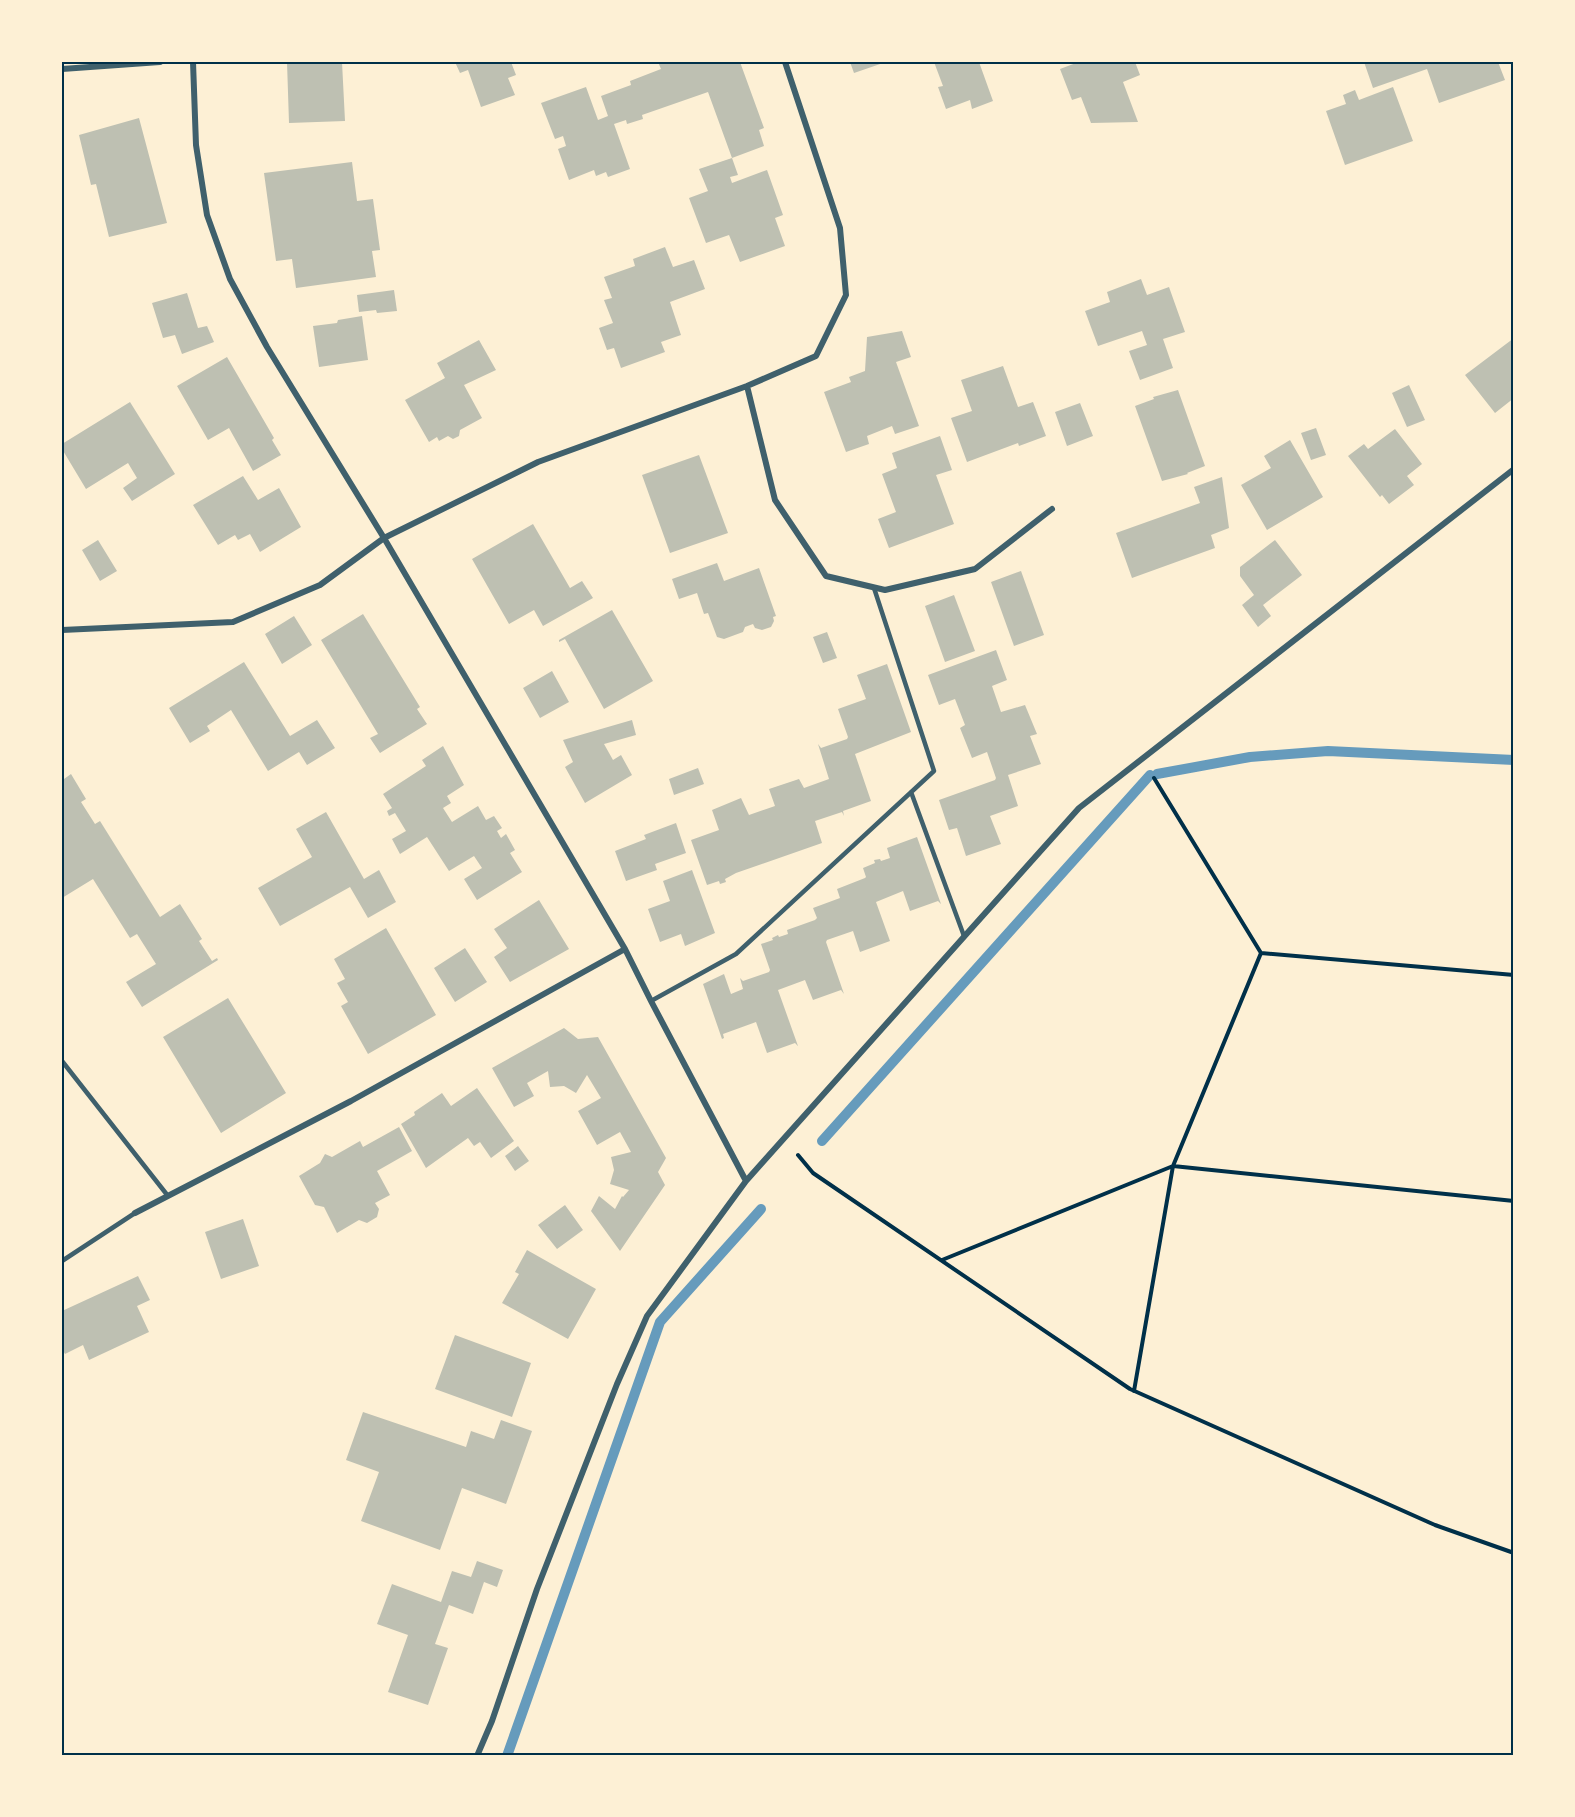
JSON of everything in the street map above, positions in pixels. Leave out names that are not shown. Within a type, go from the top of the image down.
[{"type":"street","points":[[62,69],[160,62]]},
{"type":"street","points":[[193,62],[196,145],[207,215],[230,279],[267,347],[384,538],[626,949],[746,1181]]},
{"type":"street","points":[[62,630],[233,622],[320,585],[384,538],[538,462],[747,386],[816,356],[846,295],[840,228],[785,62]]},
{"type":"street","points":[[747,386],[776,500],[826,576],[885,590],[975,569],[1052,509]]},
{"type":"street","points":[[477,1755],[492,1721],[537,1589],[646,1316],[746,1181],[1079,808],[1514,469]]},
{"type":"street","points":[[135,1213],[351,1101],[626,949]]},
{"type":"lane","points":[[651,1001],[736,954],[934,771],[874,588]]},
{"type":"lane","points":[[911,792],[964,936]]},
{"type":"lane","points":[[62,1061],[168,1196]]},
{"type":"lane","points":[[62,1261],[135,1213]]},
{"type":"path","points":[[1142,759],[1261,952]]},
{"type":"path","points":[[1261,952],[1514,975]]},
{"type":"path","points":[[1134,1391],[1173,1166],[1261,952]]},
{"type":"path","points":[[783,1139],[813,1173],[1134,1391],[1435,1526],[1514,1553]]},
{"type":"path","points":[[941,1260],[1173,1166],[1514,1201]]},
{"type":"building","points":[[287,62],[342,62],[345,121],[289,123]]},
{"type":"building","points":[[455,62],[511,62],[516,75],[508,78],[515,95],[481,107],[468,70],[460,73]]},
{"type":"building","points":[[658,62],[740,62],[764,128],[759,130],[764,146],[732,158],[708,92],[642,115],[643,119],[627,124],[626,120],[614,124],[630,169],[608,177],[606,172],[596,176],[594,170],[569,180],[558,149],[566,146],[563,136],[555,139],[541,103],[586,87],[598,120],[608,116],[601,96],[631,85],[630,81],[661,69]]},
{"type":"building","points":[[850,62],[886,62],[854,73]]},
{"type":"building","points":[[934,62],[979,62],[993,101],[972,109],[970,100],[946,109],[938,87],[943,86]]},
{"type":"building","points":[[1075,62],[1135,62],[1140,75],[1123,82],[1138,122],[1091,123],[1081,97],[1072,100],[1060,69]]},
{"type":"building","points":[[1364,62],[1498,62],[1505,80],[1439,103],[1427,69],[1373,88]]},
{"type":"building","points":[[1393,87],[1413,141],[1345,165],[1326,111],[1346,104],[1343,95],[1355,90],[1359,100]]},
{"type":"building","points":[[139,118],[167,223],[109,237],[96,184],[91,185],[79,135]]},
{"type":"building","points":[[732,158],[738,175],[730,177],[732,183],[767,170],[783,215],[775,218],[785,246],[740,262],[729,235],[706,243],[689,198],[708,191],[699,169]]},
{"type":"building","points":[[352,162],[357,201],[373,199],[380,250],[372,251],[376,277],[296,288],[292,259],[276,261],[264,173]]},
{"type":"building","points":[[665,247],[673,267],[694,260],[705,289],[670,302],[681,335],[661,342],[665,352],[621,368],[614,348],[607,350],[599,328],[613,323],[604,300],[612,298],[604,277],[635,266],[633,259]]},
{"type":"building","points":[[1141,279],[1147,295],[1169,287],[1185,332],[1163,339],[1173,368],[1140,380],[1129,351],[1147,345],[1142,331],[1098,346],[1085,311],[1110,302],[1107,292]]},
{"type":"building","points":[[394,290],[397,311],[359,312],[357,295]]},
{"type":"building","points":[[187,293],[198,328],[207,326],[214,342],[182,354],[175,335],[163,338],[152,303]]},
{"type":"building","points":[[362,316],[368,360],[319,367],[313,326],[337,323],[338,320]]},
{"type":"building","points":[[902,331],[911,357],[896,362],[919,426],[895,434],[892,426],[867,436],[869,444],[846,452],[824,392],[851,382],[849,377],[865,371],[867,337]]},
{"type":"building","points":[[1514,338],[1514,398],[1495,413],[1465,375]]},
{"type":"building","points":[[479,340],[496,370],[464,385],[482,418],[460,430],[459,436],[453,439],[448,436],[439,441],[437,437],[429,442],[405,400],[445,378],[437,363]]},
{"type":"building","points":[[227,357],[274,438],[272,440],[281,455],[253,471],[229,428],[208,440],[177,386]]},
{"type":"building","points":[[1003,366],[1018,407],[1033,402],[1046,436],[1019,446],[1018,443],[967,462],[951,418],[972,411],[961,380]]},
{"type":"building","points":[[1409,385],[1425,420],[1407,427],[1392,393]]},
{"type":"building","points":[[1178,390],[1205,466],[1188,474],[1162,481],[1135,406],[1154,399],[1153,397]]},
{"type":"building","points":[[130,402],[175,474],[132,501],[123,488],[137,478],[128,463],[86,489],[62,449],[62,444]]},
{"type":"building","points":[[1080,403],[1093,436],[1067,446],[1055,412]]},
{"type":"building","points":[[1316,428],[1326,455],[1311,460],[1301,433]]},
{"type":"building","points":[[1395,429],[1422,464],[1407,476],[1414,485],[1389,504],[1382,495],[1380,497],[1348,456],[1364,444],[1368,449]]},
{"type":"building","points":[[940,436],[952,470],[936,475],[954,524],[889,548],[878,519],[896,512],[882,474],[897,468],[892,453]]},
{"type":"building","points":[[1290,440],[1323,497],[1267,530],[1241,485],[1271,468],[1264,456]]},
{"type":"building","points":[[699,455],[728,533],[670,553],[642,475]]},
{"type":"building","points":[[243,476],[258,500],[279,488],[301,527],[260,552],[250,534],[238,540],[235,535],[218,545],[193,505]]},
{"type":"building","points":[[1222,477],[1229,528],[1211,535],[1215,548],[1132,578],[1116,533],[1200,503],[1194,487]]},
{"type":"building","points":[[533,524],[570,588],[582,581],[593,598],[543,626],[534,610],[509,624],[472,559]]},
{"type":"building","points":[[98,540],[117,571],[100,581],[82,550]]},
{"type":"building","points":[[1275,540],[1302,575],[1263,605],[1271,616],[1258,627],[1242,605],[1254,595],[1240,576],[1240,567]]},
{"type":"building","points":[[717,563],[724,581],[759,568],[776,616],[773,617],[771,627],[762,630],[755,628],[753,624],[745,627],[743,632],[724,639],[717,637],[708,613],[704,614],[697,593],[679,599],[672,579]]},
{"type":"building","points":[[1021,571],[1044,635],[1014,646],[991,582]]},
{"type":"building","points":[[954,595],[975,651],[945,662],[925,606]]},
{"type":"building","points":[[612,610],[653,681],[604,709],[565,639],[559,642],[559,640]]},
{"type":"building","points":[[363,614],[420,707],[417,709],[427,724],[380,753],[370,738],[378,734],[321,640]]},
{"type":"building","points":[[294,616],[312,645],[282,664],[265,634]]},
{"type":"building","points":[[827,632],[837,658],[823,663],[813,637]]},
{"type":"building","points":[[996,650],[1007,680],[992,686],[1001,712],[1025,705],[1037,734],[1030,736],[1041,764],[1008,775],[1018,806],[990,816],[1001,844],[966,856],[957,828],[949,830],[939,800],[996,778],[987,752],[972,758],[960,728],[965,725],[955,699],[939,705],[928,675]]},
{"type":"building","points":[[244,662],[290,736],[317,720],[335,748],[307,765],[299,752],[268,771],[231,710],[207,726],[210,731],[190,743],[169,708]]},
{"type":"building","points":[[887,664],[911,732],[855,754],[871,801],[843,811],[844,816],[842,812],[815,821],[822,843],[736,873],[725,879],[726,882],[720,884],[719,881],[707,885],[691,840],[719,830],[712,810],[741,798],[749,815],[775,806],[769,789],[799,779],[804,788],[829,779],[818,744],[821,748],[847,739],[838,709],[866,699],[857,675]]},
{"type":"building","points":[[552,671],[569,702],[540,718],[523,688]]},
{"type":"building","points":[[632,720],[636,735],[604,744],[613,760],[621,755],[632,775],[585,803],[565,767],[573,762],[563,740]]},
{"type":"building","points":[[443,746],[464,785],[447,796],[451,803],[443,808],[452,822],[478,806],[486,820],[494,816],[502,828],[497,831],[501,838],[506,834],[515,850],[510,853],[522,872],[477,900],[464,879],[482,868],[474,856],[449,871],[427,837],[400,854],[392,839],[406,831],[395,813],[389,816],[387,811],[392,808],[383,794],[426,766],[422,760]]},
{"type":"building","points":[[698,768],[704,784],[674,795],[669,779]]},
{"type":"building","points":[[71,774],[86,799],[81,802],[95,824],[100,821],[160,917],[180,904],[202,939],[199,941],[212,961],[217,958],[218,960],[142,1007],[126,982],[156,964],[137,934],[130,938],[93,879],[62,898],[62,775],[64,779]]},
{"type":"building","points":[[326,812],[364,879],[379,870],[396,902],[368,918],[350,887],[280,926],[258,888],[312,857],[296,829]]},
{"type":"building","points":[[676,823],[686,853],[655,864],[657,870],[626,881],[615,851],[646,839],[644,835]]},
{"type":"building","points":[[917,837],[941,904],[938,901],[910,911],[903,891],[876,902],[890,941],[860,952],[853,931],[827,940],[844,994],[841,990],[813,1000],[805,980],[778,990],[798,1046],[795,1043],[767,1053],[756,1022],[723,1034],[722,1039],[703,984],[724,974],[731,994],[743,989],[740,978],[743,981],[769,972],[761,944],[773,940],[772,938],[778,935],[779,937],[788,934],[787,930],[815,920],[817,918],[813,908],[840,898],[837,889],[865,878],[863,868],[875,863],[874,860],[880,859],[881,861],[890,858],[887,848]]},
{"type":"building","points":[[692,870],[715,933],[685,946],[681,934],[660,942],[648,909],[670,901],[663,881]]},
{"type":"building","points":[[539,900],[569,949],[510,982],[494,957],[507,948],[494,929]]},
{"type":"building","points":[[386,928],[436,1015],[368,1054],[341,1006],[348,1002],[337,983],[345,979],[334,959]]},
{"type":"building","points":[[465,948],[487,982],[455,1002],[434,968]]},
{"type":"building","points":[[228,998],[286,1093],[221,1133],[163,1037]]},
{"type":"building","points":[[564,1028],[578,1039],[598,1037],[666,1158],[658,1172],[665,1185],[620,1251],[591,1211],[599,1196],[615,1209],[622,1196],[629,1190],[610,1184],[614,1170],[611,1157],[631,1152],[620,1132],[597,1145],[578,1111],[601,1098],[587,1075],[576,1093],[564,1086],[550,1087],[548,1071],[527,1083],[534,1096],[514,1107],[492,1068]]},
{"type":"building","points":[[477,1088],[514,1141],[491,1158],[480,1142],[474,1146],[468,1138],[426,1168],[401,1124],[442,1093],[451,1106]]},
{"type":"building","points":[[399,1127],[412,1151],[377,1171],[390,1195],[375,1203],[379,1209],[377,1217],[367,1223],[359,1220],[337,1233],[324,1207],[315,1205],[299,1176],[320,1163],[325,1154],[332,1157],[360,1141],[363,1147]]},
{"type":"building","points":[[518,1146],[529,1161],[515,1171],[505,1156]]},
{"type":"building","points":[[565,1205],[583,1230],[557,1249],[538,1225]]},
{"type":"building","points":[[243,1219],[259,1266],[221,1279],[205,1232]]},
{"type":"building","points":[[527,1250],[596,1289],[568,1339],[502,1303],[519,1274],[515,1272]]},
{"type":"building","points":[[138,1276],[150,1300],[137,1306],[149,1332],[89,1360],[83,1345],[65,1354],[62,1349],[62,1311]]},
{"type":"building","points":[[455,1335],[531,1363],[512,1417],[435,1389]]},
{"type":"building","points":[[363,1412],[466,1447],[471,1431],[494,1439],[501,1420],[532,1431],[506,1504],[462,1488],[440,1550],[361,1521],[379,1472],[346,1460]]},
{"type":"building","points":[[477,1561],[503,1570],[497,1587],[484,1582],[473,1614],[449,1605],[435,1644],[448,1648],[428,1705],[388,1692],[408,1635],[377,1624],[392,1584],[441,1602],[452,1571],[471,1577]]},
{"type":"waterway","points":[[1157,774],[1250,757],[1328,751],[1514,760]]},
{"type":"waterway","points":[[822,1141],[1150,775]]},
{"type":"waterway","points":[[507,1756],[660,1322],[761,1209]]}]
